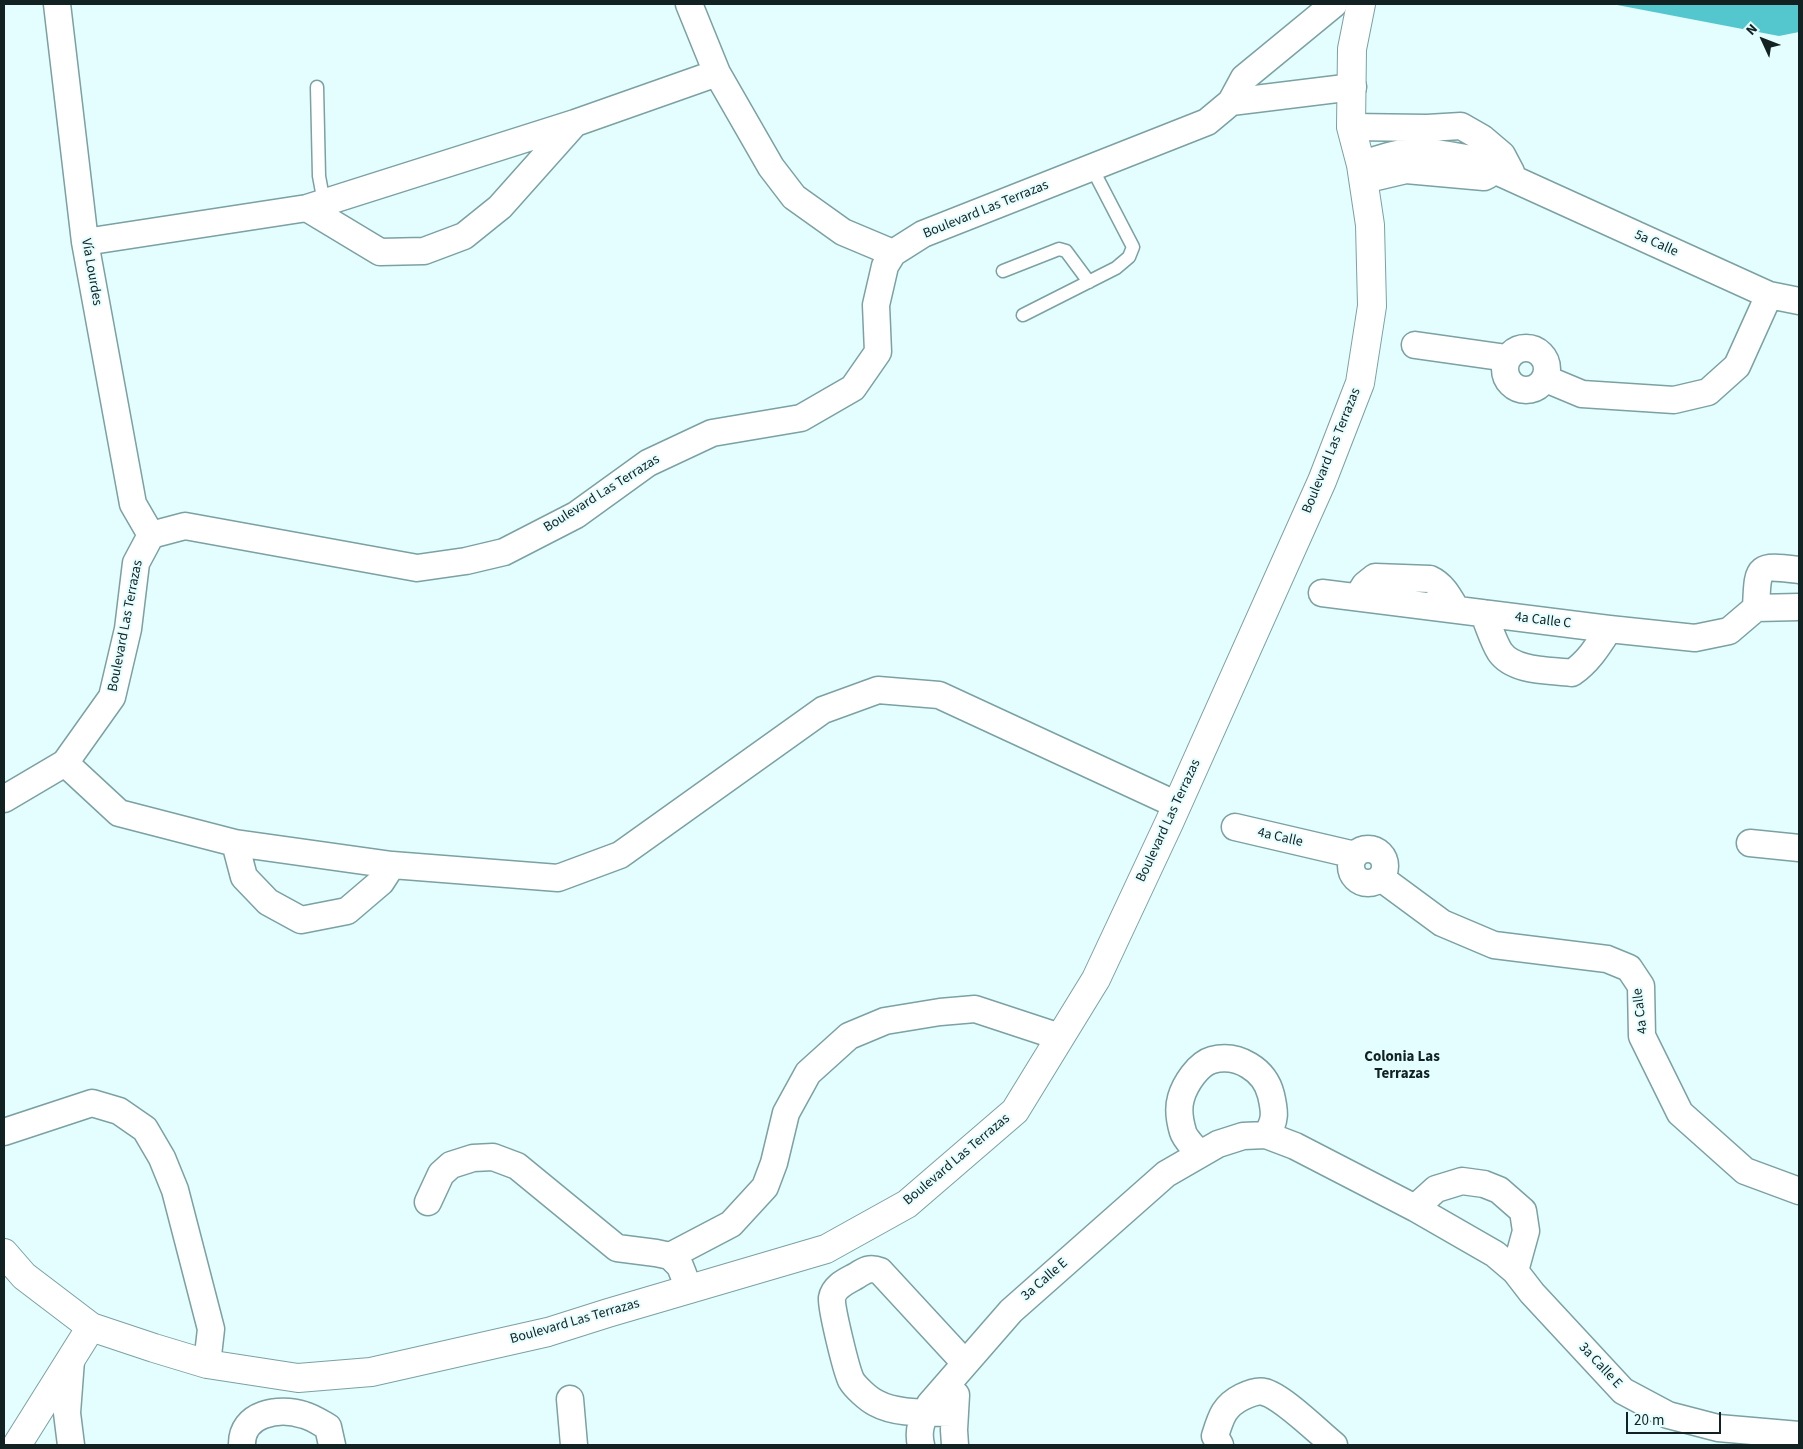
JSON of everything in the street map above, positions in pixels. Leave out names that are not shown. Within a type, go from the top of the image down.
[{"type":"main road","name":"Boulevard Las Terrazas","points":[[4,1253],[24,1276],[91,1327],[207,1364],[298,1378],[371,1372],[548,1332],[826,1249],[907,1204],[1015,1110],[1096,979],[1177,805],[1322,481],[1360,383],[1372,306],[1370,225],[1362,172],[1351,127],[1352,49],[1361,4]]},
{"type":"main road","points":[[17,1445],[91,1327]]},
{"type":"street","name":"Vía Lourdes","points":[[57,4],[86,242],[133,504],[151,534]]},
{"type":"street","points":[[689,4],[717,73],[771,167],[794,198],[843,232],[893,253]]},
{"type":"street","name":"Boulevard Las Terrazas","points":[[4,799],[65,763],[112,697],[128,630],[136,562],[151,534],[185,526],[417,568],[466,561],[504,552],[576,515],[648,463],[712,433],[801,418],[853,388],[878,352],[876,305],[885,266],[893,253],[923,234],[1206,122],[1231,102],[1244,78],[1334,4]]},
{"type":"street","points":[[86,242],[316,205],[575,123],[717,73]]},
{"type":"street","points":[[1231,102],[1353,87]]},
{"type":"street","points":[[316,205],[380,252],[424,251],[464,236],[500,207],[575,123]]},
{"type":"street","points":[[1351,127],[1427,128],[1461,126],[1482,138],[1502,155],[1505,175]]},
{"type":"street","name":"5a Calle","points":[[1362,172],[1388,155],[1408,151],[1433,152],[1485,162],[1505,175],[1769,295],[1799,301]]},
{"type":"street","points":[[1415,345],[1507,358],[1516,350],[1530,347],[1542,354],[1548,366],[1546,380],[1582,394],[1674,400],[1708,392],[1737,366],[1769,295]]},
{"type":"street","points":[[1799,570],[1770,567],[1762,571],[1758,577],[1756,608],[1799,607]]},
{"type":"street","name":"4a Calle C","points":[[1322,593],[1695,638],[1728,631],[1756,608]]},
{"type":"street","points":[[1484,613],[1500,651],[1507,660],[1516,666],[1572,673],[1593,654],[1609,629]]},
{"type":"street","points":[[65,763],[119,813],[235,843],[392,865],[558,878],[620,855],[823,710],[878,690],[939,695],[1177,805]]},
{"type":"street","name":"4a Calle","points":[[1235,827],[1355,855],[1350,865],[1352,876],[1361,883],[1372,884],[1381,878],[1442,923],[1494,945],[1607,960],[1629,968],[1640,986],[1642,1036],[1680,1112],[1745,1170],[1799,1191]]},
{"type":"street","points":[[235,843],[244,877],[268,902],[301,920],[346,911],[381,882],[392,865]]},
{"type":"street","points":[[1750,843],[1799,848]]},
{"type":"street","points":[[670,1256],[731,1224],[765,1187],[774,1163],[786,1113],[808,1073],[849,1036],[885,1021],[940,1012],[976,1009],[1060,1037]]},
{"type":"street","points":[[1199,1154],[1183,1134],[1179,1111],[1181,1098],[1188,1084],[1199,1068],[1211,1060],[1227,1058],[1246,1062],[1262,1075],[1269,1087],[1274,1107],[1273,1125],[1266,1135]]},
{"type":"street","points":[[4,1132],[92,1103],[118,1111],[145,1129],[162,1158],[177,1200],[211,1329],[207,1364]]},
{"type":"street","name":"3a Calle E","points":[[955,1445],[955,1401],[965,1363],[1011,1311],[1166,1174],[1218,1144],[1243,1136],[1266,1135],[1295,1146],[1415,1208],[1495,1254],[1515,1271],[1532,1293],[1624,1391],[1668,1415],[1718,1428],[1799,1435]]},
{"type":"street","points":[[428,1202],[441,1174],[451,1165],[473,1158],[493,1157],[517,1166],[617,1248],[656,1252],[670,1256],[680,1266],[688,1289]]},
{"type":"street","points":[[1415,1208],[1436,1189],[1462,1181],[1484,1184],[1499,1190],[1523,1211],[1526,1232],[1515,1271]]},
{"type":"street","points":[[921,1445],[919,1437],[922,1420],[926,1412],[930,1404],[965,1363],[880,1271],[873,1268],[867,1269],[838,1286],[832,1297],[832,1309],[851,1381],[875,1402],[893,1409],[926,1412],[954,1414]]},
{"type":"street","points":[[71,1360],[67,1413],[71,1445]]},
{"type":"street","points":[[1220,1445],[1215,1436],[1221,1416],[1232,1402],[1246,1395],[1262,1391],[1277,1397],[1334,1445]]},
{"type":"street","points":[[570,1399],[574,1445]]},
{"type":"street","points":[[242,1445],[242,1435],[254,1418],[279,1411],[304,1415],[328,1427],[332,1445]]},
{"type":"lane","points":[[316,205],[319,176],[317,87]]},
{"type":"lane","points":[[1024,315],[1116,268],[1129,256],[1133,247],[1092,168]]},
{"type":"lane","points":[[1003,271],[1059,249],[1066,251],[1089,282]]},
{"type":"shaded area","points":[[1612,4],[1799,4],[1799,32],[1779,36]]},
{"type":"district","name":"Colonia Las Terrazas","points":[[1402,1066]]}]
